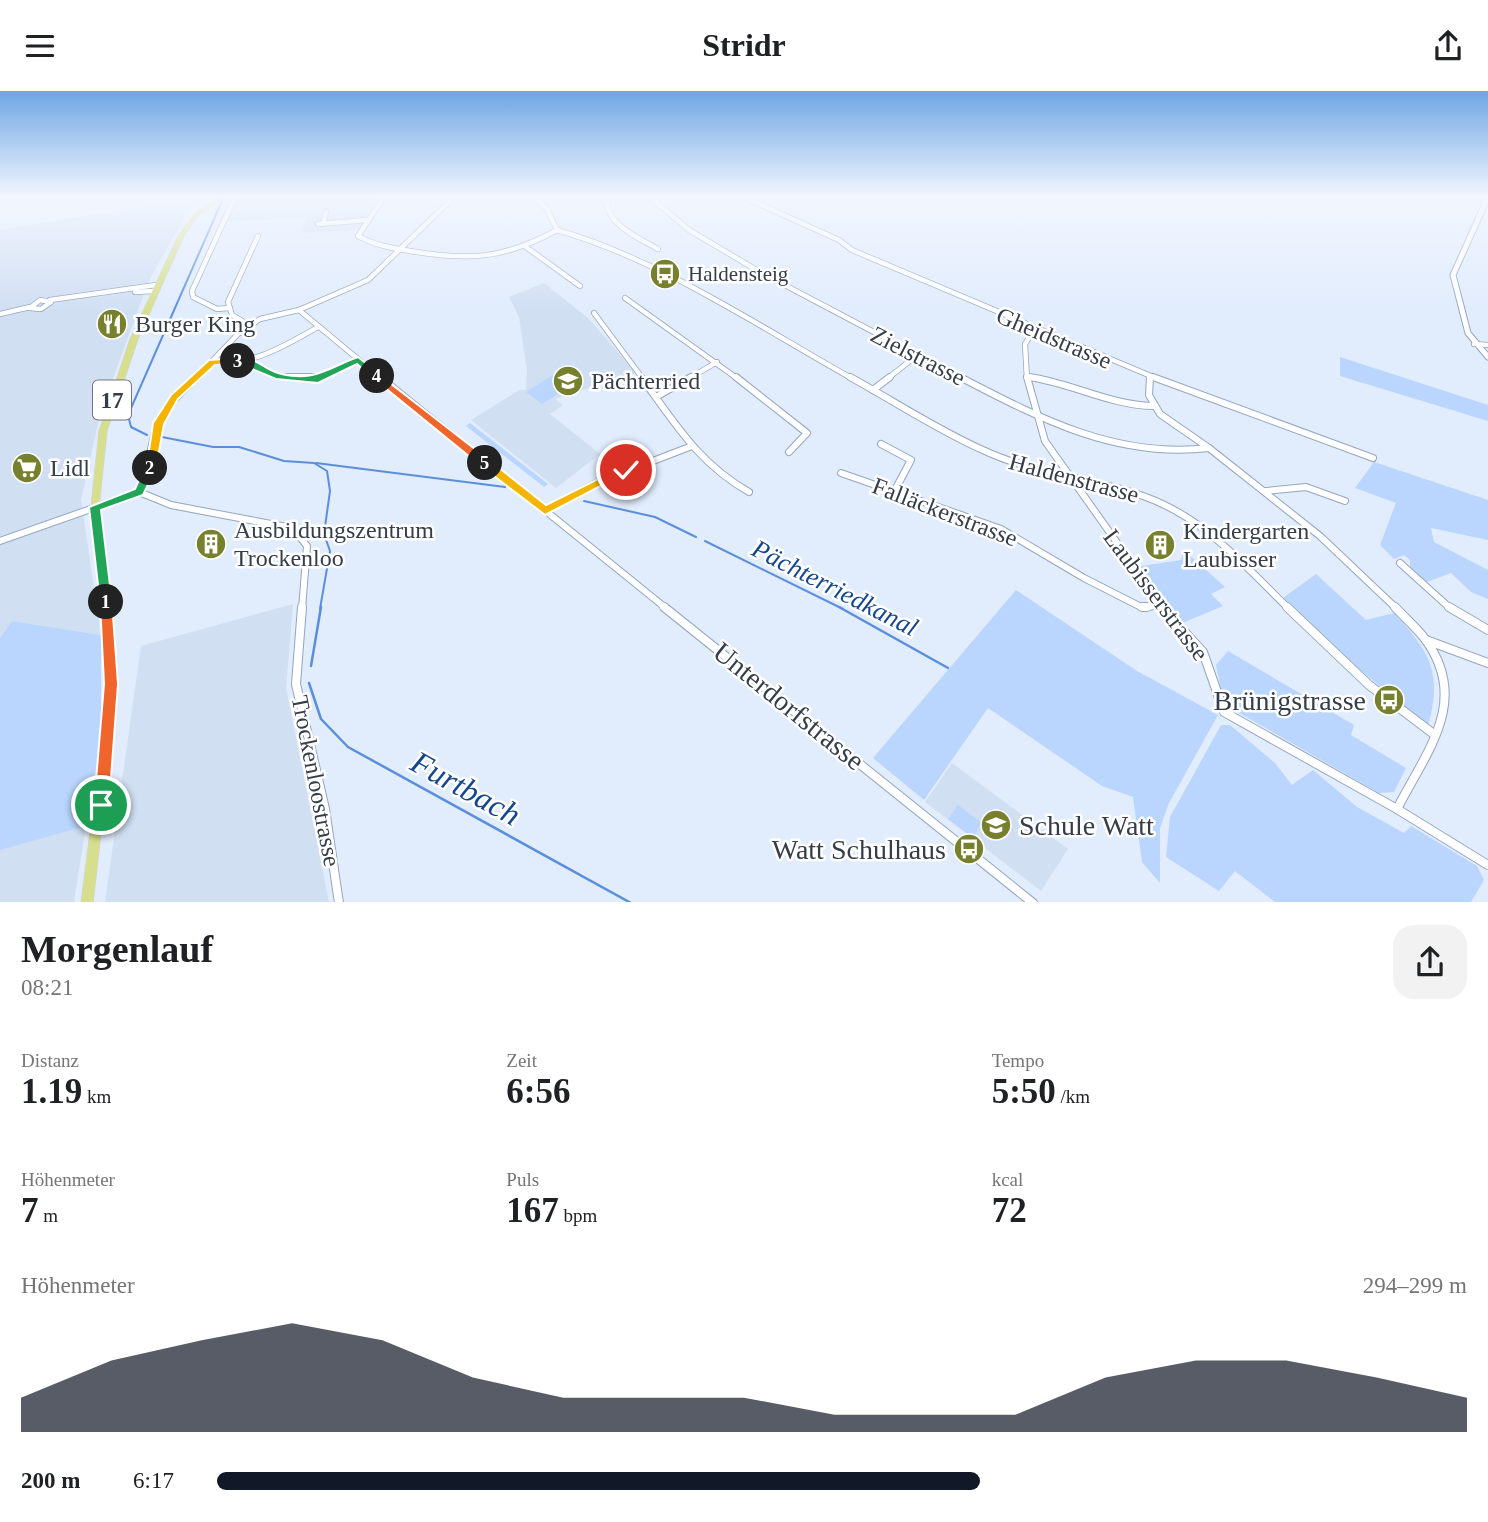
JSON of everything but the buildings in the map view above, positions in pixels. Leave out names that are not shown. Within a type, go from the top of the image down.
[{"type":"main road","name":"17","points":[[87,902],[107,754],[111,684],[108,619],[95,507],[103,431],[109,406],[155,288],[183,235]]},
{"type":"street","points":[[217,235],[192,291],[193,297],[217,309],[229,308]]},
{"type":"street","points":[[359,235],[401,249],[468,260],[489,258],[526,247],[548,235]]},
{"type":"street","points":[[0,541],[139,492],[146,483],[156,429],[165,410],[184,387],[250,325],[274,314],[299,310],[368,280],[415,235]]},
{"type":"street","name":"Haldenstrasse","points":[[578,235],[615,249],[994,456],[1033,470],[1143,495],[1196,523],[1228,549],[1326,646],[1417,724],[1435,735]]},
{"type":"street","points":[[637,235],[658,249]]},
{"type":"street","name":"Zielstrasse","points":[[698,235],[746,265],[916,356],[1035,415],[1092,438],[1135,447],[1164,451],[1209,448]]},
{"type":"street","name":"Gheidstrasse","points":[[828,235],[852,250],[1034,330],[1150,377],[1373,458]]},
{"type":"street","points":[[1473,235],[1453,270],[1465,327],[1474,344],[1488,357]]},
{"type":"street","points":[[250,325],[232,316],[229,298],[258,236]]},
{"type":"street","points":[[526,247],[580,286]]},
{"type":"street","points":[[0,314],[30,307],[37,310],[50,303],[155,288]]},
{"type":"street","points":[[625,298],[716,362],[807,433],[789,452]]},
{"type":"street","name":"Unterdorfstrasse","points":[[299,310],[1033,902]]},
{"type":"street","points":[[594,313],[692,446],[724,478],[749,492]]},
{"type":"street","points":[[212,362],[246,361],[277,351],[318,327]]},
{"type":"street","name":"Laubisserstrasse","points":[[1034,330],[1024,344],[1035,415],[1045,441],[1159,605],[1203,652],[1224,712],[1397,809]]},
{"type":"street","points":[[1474,344],[1488,345]]},
{"type":"street","points":[[873,390],[916,356]]},
{"type":"street","points":[[246,361],[276,376],[318,379],[358,360]]},
{"type":"street","points":[[656,397],[716,362]]},
{"type":"street","points":[[1029,377],[1055,381],[1116,403],[1153,406]]},
{"type":"street","points":[[1150,377],[1149,395],[1153,406],[1266,491],[1366,577],[1426,640],[1436,658],[1447,699],[1443,719],[1397,809],[1488,865]]},
{"type":"street","points":[[881,444],[911,460],[894,492]]},
{"type":"street","points":[[545,510],[598,482],[692,446]]},
{"type":"street","name":"Falläckerstrasse","points":[[841,473],[1000,529],[1084,578],[1143,608],[1159,605]]},
{"type":"street","points":[[1266,491],[1291,484],[1305,486],[1345,501]]},
{"type":"street","name":"Trockenloostrasse","points":[[139,492],[171,505],[287,527],[296,532],[307,546],[296,684],[325,809],[339,902]]},
{"type":"street","points":[[1400,563],[1455,613],[1488,630]]},
{"type":"street","points":[[1426,640],[1488,663]]},
{"type":"shaded area","points":[[0,235],[174,235],[148,283],[100,414],[81,500],[101,635],[12,621],[0,638]]},
{"type":"shaded area","name":"Pächterried","points":[[544,283],[589,319],[636,373],[555,399],[563,405],[550,414],[600,454],[556,488],[471,420],[520,390],[526,390],[527,370],[519,317],[509,297]]},
{"type":"shaded area","points":[[1340,357],[1488,405],[1488,421],[1340,376]]},
{"type":"shaded area","points":[[556,373],[572,385],[542,404],[526,392]]},
{"type":"shaded area","points":[[470,423],[548,484],[544,487],[466,426]]},
{"type":"shaded area","points":[[1374,462],[1488,500],[1488,540],[1431,528],[1434,542],[1488,570],[1488,599],[1471,592],[1451,573],[1424,583],[1410,571],[1410,560],[1404,555],[1394,559],[1380,545],[1396,503],[1355,488]]},
{"type":"shaded area","points":[[1184,550],[1225,587],[1211,594],[1223,606],[1180,624],[1135,567],[1181,560]]},
{"type":"shaded area","points":[[1316,574],[1366,620],[1394,613],[1417,640],[1425,652],[1433,677],[1434,691],[1428,726],[1330,645],[1283,598]]},
{"type":"shaded area","points":[[1016,590],[1137,671],[1218,715],[1169,803],[1160,828],[1160,883],[1142,862],[1133,797],[1102,786],[988,708],[924,800],[873,758]]},
{"type":"shaded area","points":[[293,604],[286,688],[329,902],[105,902],[141,646]]},
{"type":"shaded area","points":[[12,621],[101,635],[101,743],[86,826],[0,850],[0,638]]},
{"type":"shaded area","points":[[1228,651],[1354,725],[1351,735],[1406,768],[1394,792],[1379,793],[1234,710],[1222,695],[1216,665]]},
{"type":"shaded area","points":[[1221,725],[1230,725],[1275,763],[1292,785],[1313,770],[1357,807],[1404,833],[1411,826],[1477,866],[1484,880],[1471,902],[1275,902],[1235,871],[1219,891],[1166,857],[1170,817]]},
{"type":"shaded area","name":"Schule Watt","points":[[952,763],[1068,849],[1041,891],[925,802]]},
{"type":"shaded area","points":[[958,805],[982,823],[973,838],[948,819]]},
{"type":"shaded area","points":[[86,826],[74,902],[0,902],[0,849]]},
{"type":"waterway","name":"Furtbach","points":[[147,435],[131,427],[128,415],[207,235]]},
{"type":"waterway","name":"Furtbach","points":[[162,437],[213,447],[239,447],[284,461],[314,463],[327,471],[330,491],[324,534],[330,551],[320,609]]},
{"type":"waterway","points":[[316,463],[505,487]]},
{"type":"waterway","name":"Pächterriedkanal","points":[[584,501],[655,517],[696,537]]},
{"type":"waterway","name":"Pächterriedkanal","points":[[705,541],[839,607]]},
{"type":"waterway","name":"Furtbach","points":[[311,666],[321,607]]},
{"type":"waterway","name":"Pächterriedkanal","points":[[839,607],[948,668]]},
{"type":"waterway","name":"Furtbach","points":[[309,683],[321,719],[348,747],[629,902]]},
{"type":"place","name":"Haldensteig","points":[[665,274]]},
{"type":"place","name":"Burger King","points":[[112,324]]},
{"type":"place","name":"Pächterried","points":[[568,381]]},
{"type":"place","name":"Lidl","points":[[27,468]]},
{"type":"place","name":"Ausbildungszentrum Trockenloo","points":[[211,544]]},
{"type":"place","name":"Kindergarten Laubisser","points":[[1160,545]]},
{"type":"place","name":"Brünigstrasse","points":[[1389,700]]},
{"type":"place","name":"Schule Watt","points":[[996,825]]},
{"type":"place","name":"Watt Schulhaus","points":[[969,849]]},
{"type":"route","points":[[101,805],[110,713],[111,663],[95,507],[131,497],[145,485],[156,429],[165,410],[174,397],[212,362],[224,364],[246,361],[276,376],[318,379],[358,360],[545,510],[626,470]]}]
